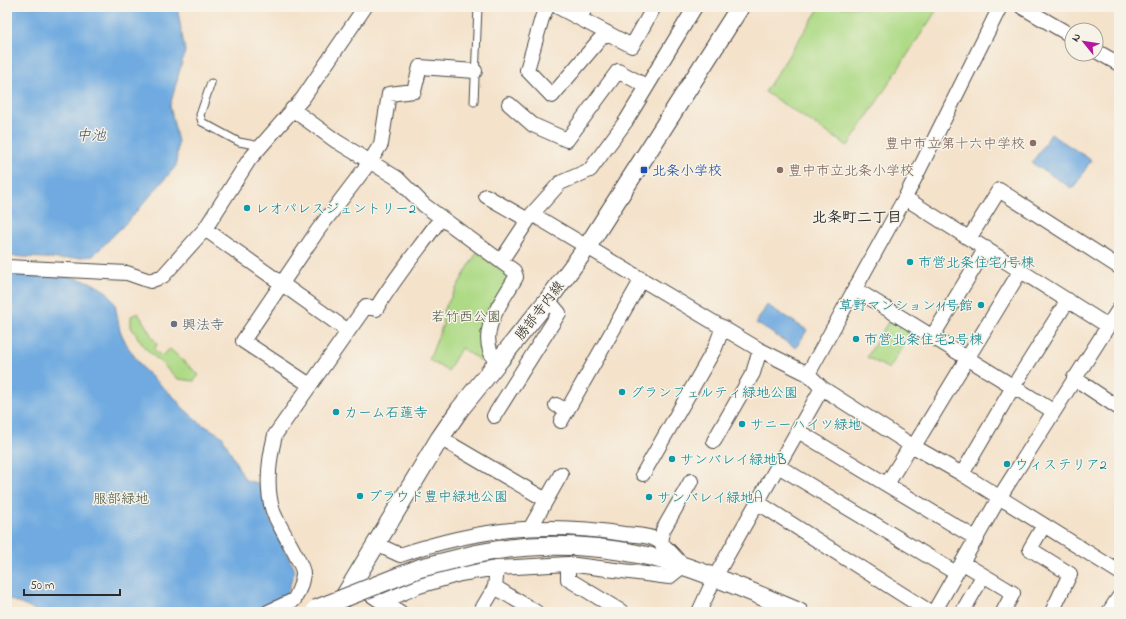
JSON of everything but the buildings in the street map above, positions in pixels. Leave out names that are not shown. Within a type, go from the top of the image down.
[{"type":"street","points":[[7,266],[127,274],[150,281],[163,276],[204,229],[249,160],[303,98],[365,7]]},
{"type":"street","points":[[547,7],[542,18],[526,70],[552,96],[606,32]]},
{"type":"street","points":[[558,7],[583,13],[606,32],[632,46],[654,7]]},
{"type":"street","points":[[501,261],[530,217],[560,183],[590,170],[626,121],[695,7]]},
{"type":"street","name":"勝部寺内線","points":[[335,612],[440,438],[460,409],[548,300],[587,247],[740,7]]},
{"type":"street","points":[[808,374],[905,198],[1000,7]]},
{"type":"street","points":[[1022,7],[1064,31]]},
{"type":"street","points":[[1104,56],[1119,64]]},
{"type":"street","points":[[310,384],[243,341],[318,230],[370,163],[381,144],[390,94],[414,91],[420,67],[475,71]]},
{"type":"street","points":[[509,104],[533,125],[567,140],[618,71],[646,86]]},
{"type":"street","points":[[292,109],[370,163],[397,178],[424,205],[514,271],[516,277],[487,329],[488,346],[491,356],[497,363]]},
{"type":"street","points":[[970,238],[999,190],[1119,267]]},
{"type":"street","points":[[486,196],[587,247],[760,350],[808,374],[822,388],[913,446],[962,474],[1119,572]]},
{"type":"street","points":[[905,198],[1108,326]]},
{"type":"street","points":[[268,612],[294,600],[303,574],[300,563],[289,546],[272,510],[269,482],[271,450],[275,435],[366,306],[376,309],[391,284],[417,253],[441,218]]},
{"type":"street","points":[[204,229],[348,331]]},
{"type":"street","points":[[932,337],[986,248]]},
{"type":"street","points":[[887,484],[913,446],[1021,270]]},
{"type":"street","points":[[562,412],[602,338],[642,279]]},
{"type":"street","points":[[855,289],[1053,411]]},
{"type":"street","points":[[494,416],[559,313],[548,300]]},
{"type":"street","points":[[962,474],[1013,387],[1068,300]]},
{"type":"street","points":[[934,612],[999,498],[1119,309]]},
{"type":"street","points":[[644,465],[682,394],[715,348],[723,327]]},
{"type":"street","points":[[714,441],[752,373],[760,350]]},
{"type":"street","points":[[1074,378],[1119,408]]},
{"type":"street","points":[[699,612],[715,577],[822,388]]},
{"type":"street","points":[[798,431],[977,539]]},
{"type":"street","points":[[440,438],[546,500]]},
{"type":"street","points":[[778,466],[960,568],[983,576],[1013,593],[1003,612]]},
{"type":"street","points":[[531,527],[561,474]]},
{"type":"street","points":[[661,544],[663,530],[691,481]]},
{"type":"street","points":[[757,502],[930,612]]},
{"type":"street","points":[[1044,526],[1030,549],[1070,574],[1052,612]]},
{"type":"street","points":[[376,544],[400,556],[440,542],[493,531],[531,527],[593,529],[656,539],[683,566]]},
{"type":"street","points":[[312,611],[420,568],[476,554],[528,547],[585,547],[635,554],[683,566],[715,577],[799,612]]},
{"type":"street","points":[[382,602],[419,586],[460,574],[497,568],[568,564],[669,577],[683,566]]},
{"type":"street","points":[[568,564],[568,579],[622,612]]},
{"type":"street","points":[[480,612],[495,587],[497,568]]},
{"type":"street","points":[[964,609],[983,576]]},
{"type":"street","points":[[353,582],[382,602],[400,612]]},
{"type":"street","points":[[495,587],[536,612]]},
{"type":"street","points":[[1109,612],[1119,597]]},
{"type":"lane","points":[[474,102],[478,7]]},
{"type":"lane","points":[[211,84],[200,115],[202,122],[240,142],[261,146]]},
{"type":"green space","points":[[820,7],[938,8],[848,146],[765,92]]},
{"type":"green space","name":"若竹西公園","points":[[477,252],[511,278],[487,357],[483,362],[461,348],[448,371],[429,360],[443,324],[442,313]]},
{"type":"green space","points":[[138,313],[157,345],[154,349],[161,356],[170,349],[199,375],[194,381],[178,379],[144,347],[131,327],[131,316]]},
{"type":"green space","points":[[891,317],[912,330],[889,369],[867,357]]},
{"type":"water","name":"中池","points":[[7,7],[175,7],[178,12],[185,51],[170,106],[178,142],[176,166],[131,218],[93,256],[62,259],[7,256]]},
{"type":"water","points":[[1051,134],[1091,160],[1073,189],[1032,163]]},
{"type":"water","points":[[7,274],[71,277],[90,282],[107,292],[115,304],[120,331],[128,347],[144,370],[200,423],[222,436],[245,480],[261,484],[269,518],[295,570],[286,597],[251,612],[39,612],[7,598]]},
{"type":"water","points":[[767,305],[807,330],[796,348],[756,323]]},
{"type":"place","name":"豊中市立第十六中学校","points":[[1033,143]]},
{"type":"place","name":"北条小学校","points":[[644,170]]},
{"type":"place","name":"豊中市立北条小学校","points":[[780,170]]},
{"type":"place","name":"レオパレスジェントリー2","points":[[247,208]]},
{"type":"place","name":"市営北条住宅1号棟","points":[[910,262]]},
{"type":"place","name":"草野マンション11号館","points":[[981,305]]},
{"type":"place","name":"興法寺","points":[[174,324]]},
{"type":"place","name":"市営北条住宅2号棟","points":[[856,339]]},
{"type":"place","name":"グランフェルティ緑地公園","points":[[622,392]]},
{"type":"place","name":"カーム石蓮寺","points":[[336,412]]},
{"type":"place","name":"サニーハイツ緑地","points":[[742,424]]},
{"type":"place","name":"サンバレイ緑地B","points":[[672,459]]},
{"type":"place","name":"ウィステリア2","points":[[1007,464]]},
{"type":"place","name":"プラウド豊中緑地公園","points":[[360,496]]},
{"type":"place","name":"サンバレイ緑地A","points":[[649,497]]},
{"type":"district","name":"北条町二丁目","points":[[857,217]]},
{"type":"park label","name":"服部緑地","points":[[121,498]]}]
